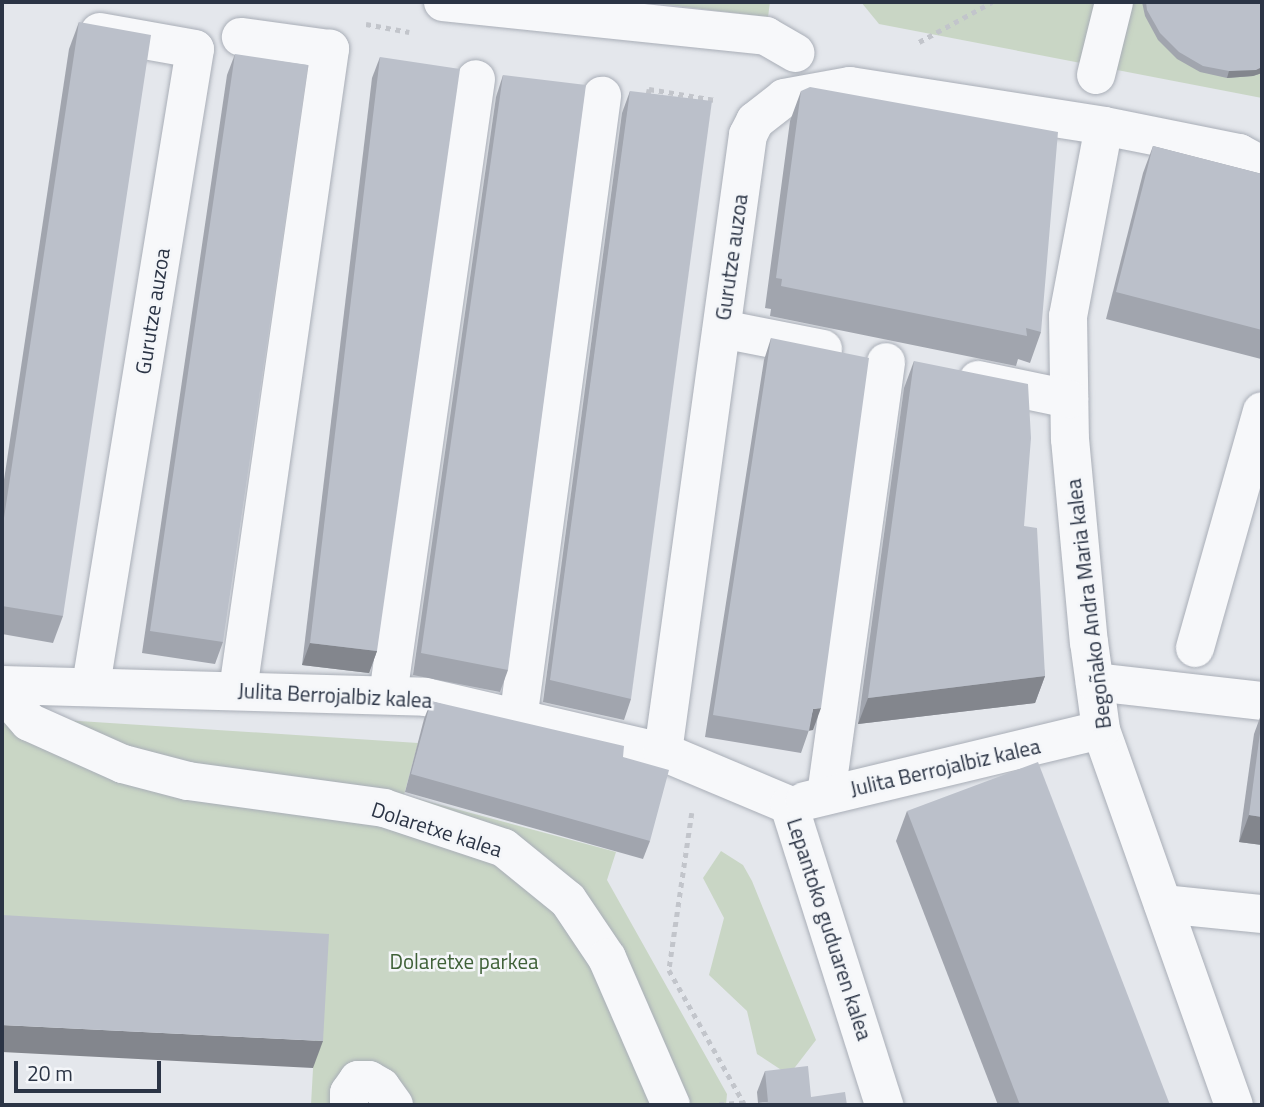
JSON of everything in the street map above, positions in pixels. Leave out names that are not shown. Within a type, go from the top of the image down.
[{"type":"street","points":[[443,2],[766,36],[795,53]]},
{"type":"street","points":[[1096,75],[1114,2]]},
{"type":"street","name":"Gurutze auzoa","points":[[84,29],[195,49],[91,685]]},
{"type":"street","points":[[238,690],[330,49],[241,37]]},
{"type":"street","points":[[388,695],[476,79]]},
{"type":"street","name":"Gurutze auzoa","points":[[663,752],[748,135],[755,121],[784,98],[850,86],[1104,126],[1238,153],[1262,165]]},
{"type":"street","points":[[518,720],[602,96]]},
{"type":"street","name":"Begoñako Andra Maria kalea","points":[[1104,126],[1068,316],[1075,511],[1101,730],[1234,1105]]},
{"type":"street","points":[[722,329],[1069,399]]},
{"type":"street","points":[[826,795],[887,362]]},
{"type":"street","points":[[1195,648],[1262,411]]},
{"type":"street","points":[[1096,682],[1262,701]]},
{"type":"street","name":"Julita Berrojalbiz kalea","points":[[2,685],[91,685],[426,696],[518,720],[663,752]]},
{"type":"street","name":"Dolaretxe kalea","points":[[2,691],[29,722],[123,764],[188,781],[384,808],[504,848],[568,900],[607,958],[646,1038],[671,1105]]},
{"type":"street","name":"Julita Berrojalbiz kalea","points":[[789,805],[1101,730]]},
{"type":"street","name":"Lepantoko guduaren kalea","points":[[663,752],[789,805],[884,1105]]},
{"type":"street","points":[[1163,904],[1262,914]]},
{"type":"street","points":[[349,1105],[349,1093],[358,1080],[369,1080],[381,1087],[394,1105]]},
{"type":"path","points":[[919,42],[992,2]]},
{"type":"path","points":[[645,105],[649,89],[722,101]]},
{"type":"path","points":[[700,767],[669,970],[744,1103],[714,1105]]},
{"type":"green space","points":[[645,2],[770,2],[768,17]]},
{"type":"green space","points":[[861,2],[1262,2],[1262,98],[879,24]]},
{"type":"green space","name":"Dolaretxe parkea","points":[[2,716],[418,743],[404,795],[616,852],[607,880],[727,1094],[726,1105],[311,1105],[319,961],[2,942]]},
{"type":"green space","points":[[721,851],[743,865],[752,881],[816,1040],[789,1075],[757,1054],[747,1011],[709,975],[724,918],[703,878]]},
{"type":"building","points":[[1146,2],[1262,2],[1262,67],[1256,70],[1229,71],[1203,66],[1179,52],[1160,33],[1147,10]]},
{"type":"building","points":[[79,22],[151,35],[63,616],[2,606],[2,531]]},
{"type":"building","points":[[235,54],[308,65],[223,642],[150,631]]},
{"type":"building","points":[[380,57],[460,69],[377,651],[310,643]]},
{"type":"building","points":[[503,75],[586,85],[508,670],[421,653]]},
{"type":"building","points":[[810,87],[1058,132],[1041,332],[1026,328],[1027,336],[781,286],[782,279],[776,278],[801,91]]},
{"type":"building","points":[[630,91],[712,101],[631,699],[550,680]]},
{"type":"building","points":[[1153,146],[1262,174],[1262,330],[1116,292]]},
{"type":"building","points":[[771,338],[869,358],[821,708],[813,709],[809,731],[713,715]]},
{"type":"building","points":[[914,361],[1028,384],[1031,438],[1024,526],[1037,528],[1045,676],[868,698]]},
{"type":"building","points":[[431,701],[624,746],[623,757],[669,770],[650,841],[411,774]]},
{"type":"building","points":[[1262,718],[1262,817],[1249,815]]},
{"type":"building","points":[[1038,762],[1170,1105],[1020,1105],[907,811]]},
{"type":"building","points":[[2,915],[329,934],[323,1041],[2,1025]]},
{"type":"building","points":[[808,1066],[811,1097],[845,1092],[847,1105],[737,1105],[768,1102],[765,1071]]}]
